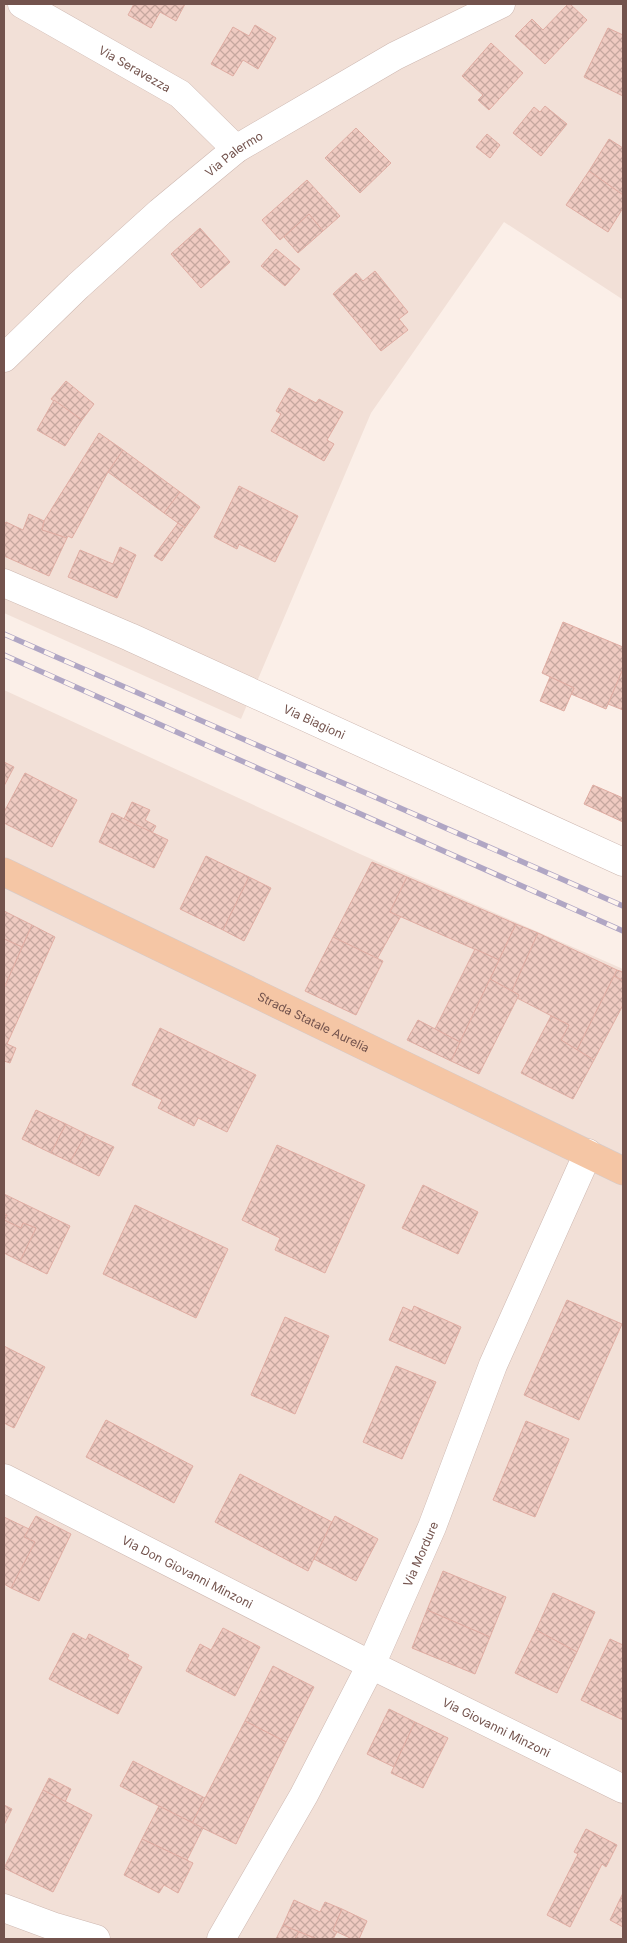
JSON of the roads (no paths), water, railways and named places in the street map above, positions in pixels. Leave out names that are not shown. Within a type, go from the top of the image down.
[{"type":"main road","name":"Strada Statale Aurelia","points":[[4,872],[623,1170]]},
{"type":"street","name":"Via Seravezza","points":[[22,4],[180,94],[236,150]]},
{"type":"street","name":"Via Palermo","points":[[4,358],[78,286],[160,212],[236,150],[394,56],[501,4]]},
{"type":"street","name":"Via Biagioni","points":[[4,583],[130,637],[623,862]]},
{"type":"street","name":"Via Mordure","points":[[221,1939],[304,1795],[371,1665],[432,1527],[493,1365],[588,1153]]},
{"type":"street","name":"Via Don Giovanni Minzoni","points":[[4,1478],[371,1665]]},
{"type":"street","name":"Via Giovanni Minzoni","points":[[371,1665],[623,1789]]},
{"type":"street","points":[[4,1908],[55,1927],[96,1939]]},
{"type":"railway","points":[[4,634],[623,906]]},
{"type":"railway","points":[[4,655],[623,931]]}]
